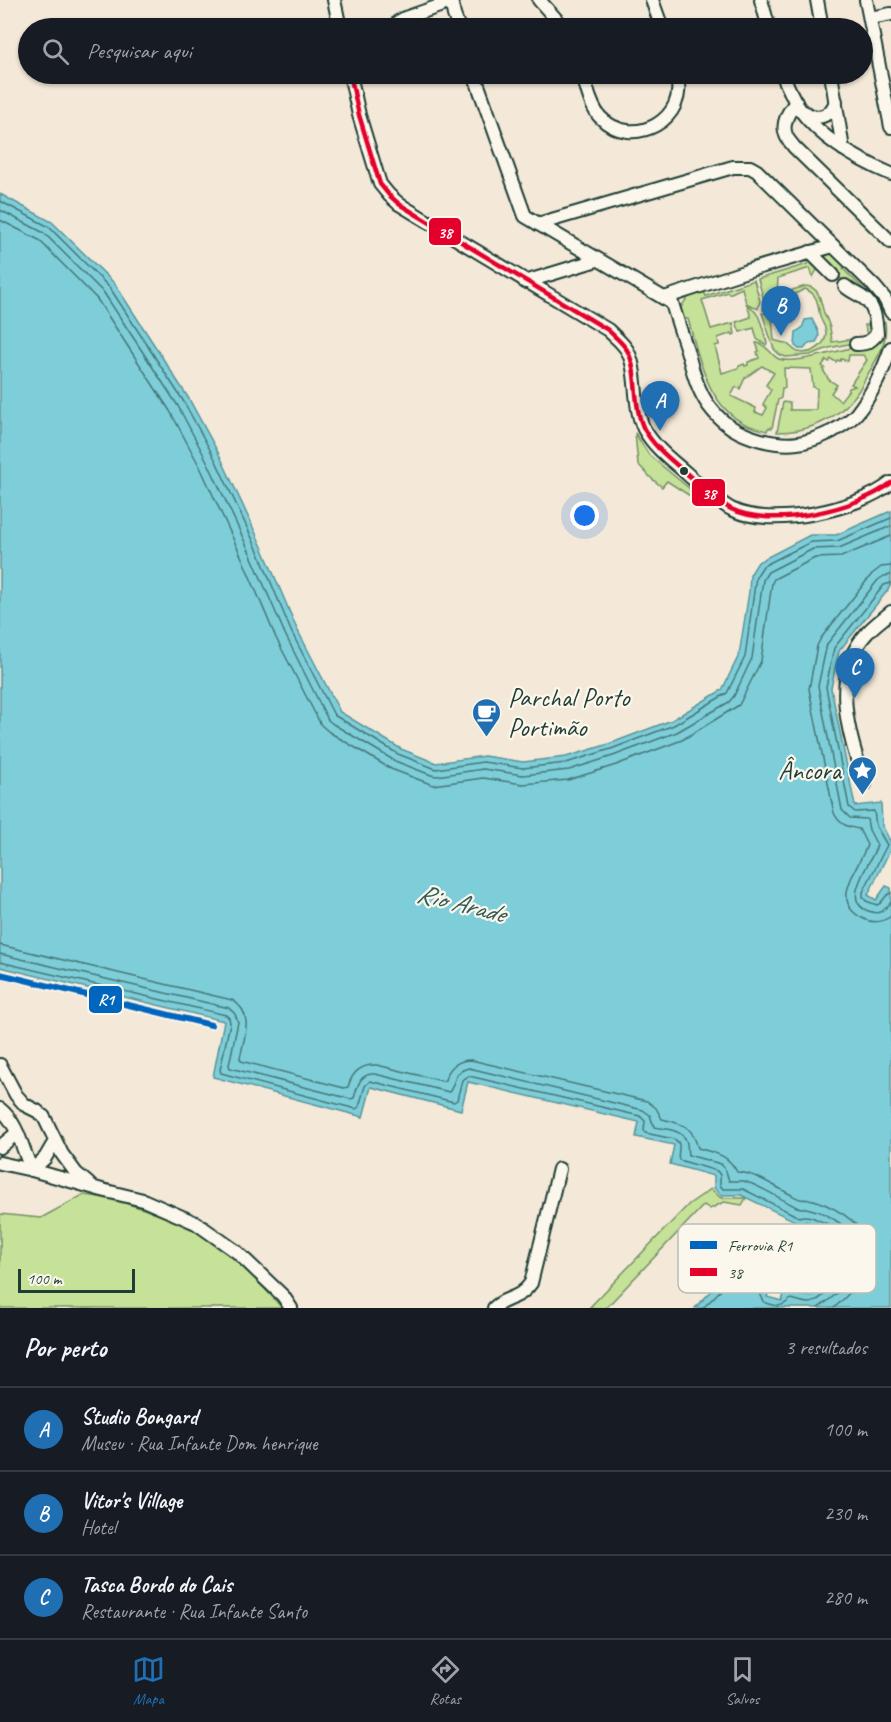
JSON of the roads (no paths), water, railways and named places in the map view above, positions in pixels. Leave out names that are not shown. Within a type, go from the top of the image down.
[{"type":"street","points":[[334,0],[338,18]]},
{"type":"street","points":[[538,0],[552,6]]},
{"type":"street","points":[[652,0],[658,18]]},
{"type":"street","points":[[761,0],[766,18]]},
{"type":"street","points":[[817,0],[820,18]]},
{"type":"street","points":[[866,0],[870,18],[891,14]]},
{"type":"street","points":[[405,18],[451,1],[456,18]]},
{"type":"street","points":[[873,34],[891,127]]},
{"type":"street","points":[[352,84],[380,184],[389,195],[399,204],[608,330],[618,339],[631,359],[639,416],[652,441],[730,508],[748,515],[772,518],[831,511],[862,500],[891,483]]},
{"type":"street","points":[[478,84],[525,216],[672,303],[698,387],[709,406],[722,421],[737,432],[773,443],[794,444],[812,441],[839,428],[856,414],[884,367],[891,348]]},
{"type":"street","points":[[586,84],[597,114],[612,126],[630,132],[645,130],[668,116],[675,107],[679,84]]},
{"type":"street","points":[[787,84],[798,106],[815,126],[843,149],[891,174]]},
{"type":"street","points":[[833,84],[843,149]]},
{"type":"street","points":[[798,106],[816,118],[831,112],[836,101]]},
{"type":"street","points":[[798,106],[787,114],[785,134],[794,147],[891,242]]},
{"type":"street","points":[[538,224],[733,167],[750,167],[757,171],[874,286],[885,299],[891,312]]},
{"type":"street","points":[[664,298],[833,246]]},
{"type":"street","points":[[810,252],[833,275]]},
{"type":"street","points":[[525,282],[597,260]]},
{"type":"street","points":[[845,286],[866,299],[873,308],[870,323],[877,334],[865,345],[856,344]]},
{"type":"street","points":[[870,323],[891,317]]},
{"type":"street","points":[[865,784],[851,737],[846,710],[848,670],[856,649],[866,634],[891,612]]},
{"type":"street","points":[[0,1065],[16,1095],[25,1105],[44,1118],[62,1154],[76,1173],[94,1188]]},
{"type":"street","points":[[0,1109],[13,1124],[32,1170]]},
{"type":"street","points":[[0,1147],[17,1133]]},
{"type":"street","points":[[32,1170],[45,1158],[55,1141]]},
{"type":"street","points":[[0,1163],[143,1200],[196,1223],[237,1252],[283,1296],[291,1308]]},
{"type":"street","points":[[494,1307],[502,1301],[518,1297],[531,1284],[559,1169]]},
{"type":"water","name":"Rio Arade","points":[[0,194],[52,222],[115,284],[189,399],[220,456],[297,629],[340,712],[401,749],[436,763],[484,756],[523,762],[566,757],[609,744],[672,720],[722,690],[739,655],[750,575],[758,562],[810,535],[836,535],[891,511],[891,584],[839,651],[831,688],[855,806],[881,803],[882,825],[891,843],[891,848],[868,895],[876,900],[886,886],[891,888],[891,1308],[695,1308],[709,1293],[768,1293],[767,1297],[782,1301],[784,1293],[811,1297],[816,1293],[876,1293],[876,1224],[812,1224],[806,1221],[801,1224],[741,1195],[721,1195],[714,1188],[714,1176],[670,1164],[674,1145],[636,1137],[639,1122],[468,1082],[461,1110],[371,1087],[363,1117],[213,1077],[224,1021],[0,967]]},
{"type":"water","points":[[812,319],[819,333],[818,339],[816,342],[809,343],[804,349],[799,349],[795,346],[796,332],[802,328],[805,320]]},
{"type":"rail line","name":"R1","points":[[0,974],[211,1025]]},
{"type":"place","name":"Vitor's Village","points":[[781,336]]},
{"type":"place","name":"Studio Bongard","points":[[660,431]]},
{"type":"place","name":"Tasca Bordo do Cais","points":[[855,698]]},
{"type":"place","name":"Parchal Porto Portimão","points":[[487,738]]},
{"type":"place","name":"Âncora","points":[[862,796]]}]
